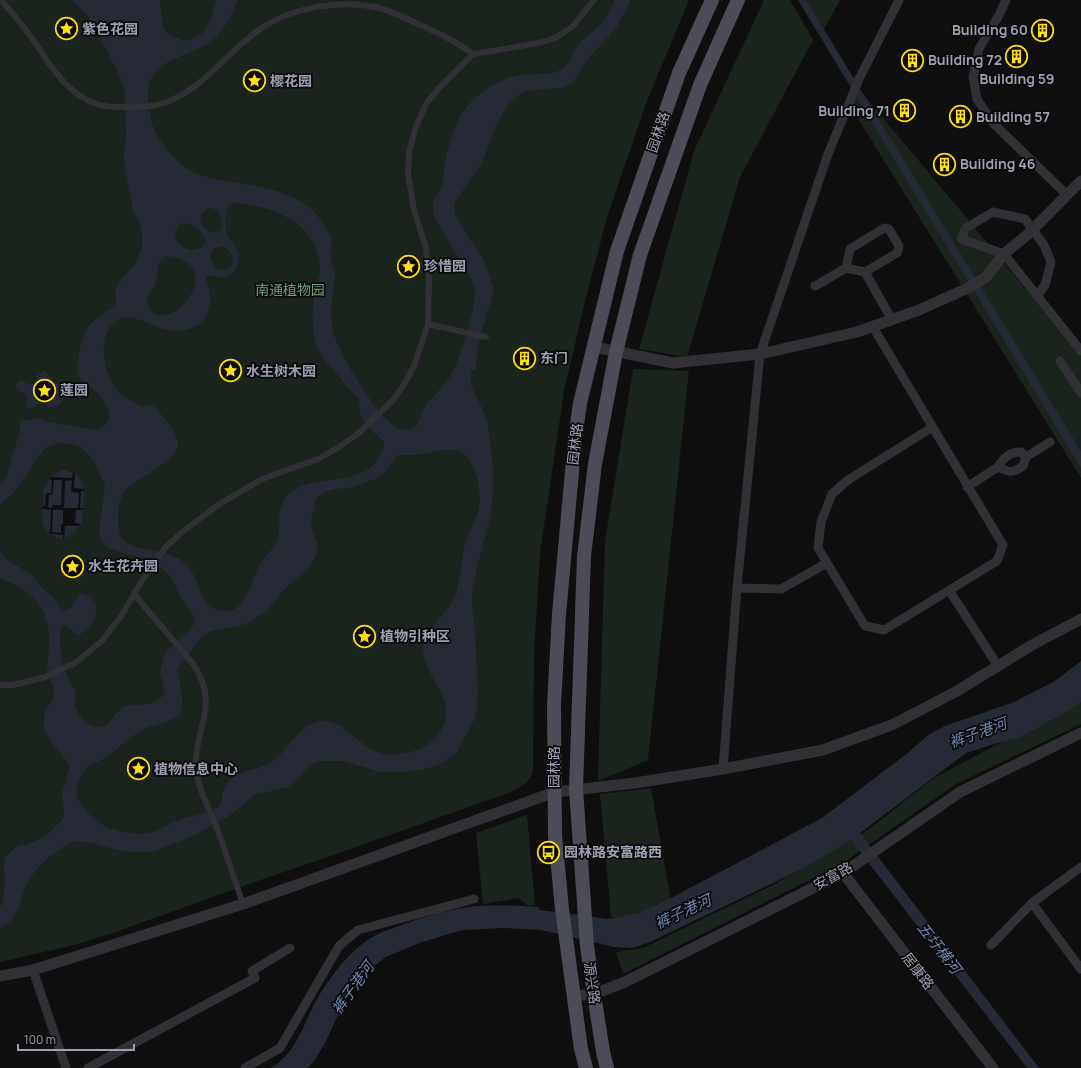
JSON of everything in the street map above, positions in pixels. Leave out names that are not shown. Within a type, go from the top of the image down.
[{"type":"main road","name":"园林路","points":[[562,909],[555,835],[554,705],[559,614],[574,439],[580,403],[625,228],[678,73],[712,0]]},
{"type":"main road","name":"园林路","points":[[583,898],[576,790],[584,556],[595,464],[616,352],[640,255],[700,84],[738,0]]},
{"type":"main road","name":"源兴路","points":[[583,898],[587,946],[603,1052],[607,1068]]},
{"type":"main road","name":"源兴路","points":[[562,909],[581,1049],[586,1068]]},
{"type":"street","points":[[0,0],[25,29],[58,76],[71,90],[89,101],[104,107],[156,106],[181,96],[199,84],[248,37],[264,26],[280,18],[315,6],[357,4],[375,7],[406,18],[440,34],[473,54]]},
{"type":"street","points":[[0,685],[22,684],[45,677],[76,663],[102,641],[121,616],[148,571],[165,548],[200,518],[229,498],[262,479],[318,459],[339,447],[359,433],[388,405],[402,388],[414,366],[428,324],[429,276],[426,248],[414,210],[408,174],[409,153],[415,129],[426,104],[439,88],[473,54],[536,43],[555,38],[572,27],[594,0]]},
{"type":"street","points":[[723,769],[737,588],[760,354],[828,154],[859,79],[899,0]]},
{"type":"street","points":[[1006,0],[979,49],[973,77],[977,99],[993,123],[1067,195]]},
{"type":"street","points":[[594,347],[673,363],[760,354],[873,327],[919,310],[968,288],[985,278],[1004,254],[1033,229],[1081,181]]},
{"type":"street","points":[[1037,296],[1046,285],[1051,262],[1044,244],[1025,219],[993,212],[966,228],[961,238],[1004,254],[1037,296],[1081,351]]},
{"type":"street","points":[[815,286],[846,268],[865,272],[897,253],[899,246],[889,229],[884,228],[850,249],[846,268]]},
{"type":"street","points":[[865,272],[892,320]]},
{"type":"street","points":[[428,324],[483,336]]},
{"type":"street","points":[[873,327],[1003,546],[998,561],[884,630],[865,626],[818,548],[821,522],[832,494],[848,480],[932,428]]},
{"type":"street","points":[[518,353],[534,358]]},
{"type":"street","points":[[1060,361],[1081,394]]},
{"type":"street","points":[[998,467],[1008,471],[1015,471],[1023,466],[1026,458],[1050,442]]},
{"type":"street","points":[[967,487],[998,467],[1002,459],[1015,452],[1021,452],[1026,458]]},
{"type":"street","points":[[737,588],[781,589],[827,563]]},
{"type":"street","points":[[949,590],[998,666]]},
{"type":"street","points":[[134,594],[193,664],[205,687],[207,702],[195,756],[197,777],[217,827],[244,904]]},
{"type":"street","points":[[0,976],[33,970],[244,904],[555,792],[723,769],[822,750],[894,724],[957,691],[1032,645],[1081,619]]},
{"type":"street","name":"安富路","points":[[574,996],[594,994],[625,982],[843,873],[960,792],[1081,733]]},
{"type":"street","points":[[991,945],[1032,903],[1081,867]]},
{"type":"street","name":"居康路","points":[[843,873],[993,1068]]},
{"type":"street","points":[[245,1068],[280,1048],[339,946],[358,930],[474,900]]},
{"type":"street","points":[[1032,903],[1081,969]]},
{"type":"street","points":[[88,1068],[255,978],[252,971],[290,948]]},
{"type":"street","points":[[33,970],[66,1068]]},
{"type":"green space","name":"南通植物园","points":[[0,0],[689,0],[647,101],[608,214],[586,297],[564,391],[540,553],[534,655],[533,770],[530,778],[527,782],[508,793],[113,933],[78,944],[0,962]]},
{"type":"green space","points":[[764,0],[790,0],[813,40],[740,177],[687,357],[639,349],[694,151]]},
{"type":"green space","points":[[801,0],[840,0],[821,35]]},
{"type":"green space","points":[[853,82],[1081,355],[1081,478],[852,109]]},
{"type":"green space","points":[[633,369],[689,371],[648,760],[598,781],[605,541]]},
{"type":"green space","points":[[1081,695],[1081,724],[956,784],[843,863],[623,974],[616,952],[643,948],[773,885],[868,830],[934,778],[1038,723]]},
{"type":"green space","points":[[651,788],[672,906],[639,921],[611,917],[600,794]]},
{"type":"green space","points":[[527,815],[535,905],[528,906],[519,898],[483,904],[476,833]]},
{"type":"water","points":[[71,0],[160,0],[162,21],[165,30],[172,36],[186,41],[199,35],[207,27],[212,17],[216,0],[238,0],[226,24],[217,36],[207,44],[164,65],[156,71],[150,80],[148,92],[149,108],[154,129],[171,154],[182,165],[191,171],[200,175],[264,188],[288,195],[299,200],[316,213],[332,238],[331,259],[335,274],[331,316],[336,341],[352,371],[374,405],[397,427],[406,430],[415,426],[426,405],[450,377],[464,343],[474,305],[474,286],[470,276],[434,218],[433,208],[434,201],[442,187],[444,166],[452,134],[461,114],[475,98],[494,84],[515,76],[552,73],[565,67],[579,43],[597,28],[615,0],[631,0],[617,27],[587,60],[573,82],[562,88],[524,92],[508,105],[498,121],[482,163],[455,202],[454,207],[456,216],[483,259],[493,285],[493,292],[477,350],[476,370],[471,371],[473,390],[488,424],[493,470],[491,514],[472,593],[478,690],[477,709],[474,720],[456,754],[438,765],[420,770],[400,772],[381,772],[343,761],[320,761],[313,764],[287,788],[256,794],[229,816],[194,836],[155,851],[137,853],[76,841],[49,857],[35,871],[26,885],[18,910],[12,920],[0,929],[0,908],[3,900],[5,883],[5,857],[16,847],[33,842],[43,837],[61,821],[64,816],[62,793],[69,768],[67,762],[48,737],[44,723],[46,710],[54,695],[47,668],[49,641],[48,625],[41,607],[28,593],[0,578],[0,551],[6,559],[32,575],[38,584],[53,597],[62,611],[69,609],[81,593],[90,597],[97,605],[94,619],[86,631],[77,635],[67,625],[65,625],[61,627],[60,639],[63,664],[76,693],[76,710],[87,723],[95,727],[104,726],[107,724],[123,707],[148,704],[162,697],[165,692],[160,673],[164,657],[168,650],[190,630],[195,620],[190,610],[179,596],[176,586],[170,576],[161,568],[148,560],[108,548],[102,541],[99,533],[105,486],[94,461],[77,445],[61,443],[51,445],[43,450],[21,483],[0,505],[0,484],[6,479],[20,430],[21,421],[41,418],[49,422],[94,430],[106,424],[109,414],[102,398],[82,381],[78,375],[77,366],[79,355],[88,327],[98,317],[117,304],[115,293],[116,288],[122,278],[135,264],[142,247],[142,231],[133,210],[125,170],[125,91],[117,71],[93,23]],"holes":[[[234,203],[249,205],[279,213],[304,230],[313,242],[318,256],[320,272],[316,285],[313,311],[313,330],[315,342],[326,361],[359,400],[360,414],[365,424],[384,443],[381,455],[368,469],[355,475],[310,483],[297,488],[286,497],[280,511],[279,534],[277,541],[259,566],[243,601],[238,607],[225,611],[214,609],[205,601],[192,572],[181,560],[172,555],[131,545],[125,542],[122,538],[119,528],[118,511],[123,494],[128,488],[170,458],[176,452],[178,440],[170,425],[155,407],[151,405],[142,407],[120,393],[115,387],[107,370],[104,350],[108,330],[114,323],[122,318],[126,317],[137,319],[163,329],[174,331],[191,328],[196,326],[204,319],[210,304],[210,294],[206,276],[228,276],[234,272],[239,256],[236,247],[228,237],[225,228],[225,220],[229,206]],[[208,208],[211,208],[220,214],[222,219],[221,229],[217,233],[207,230],[202,225],[200,219],[202,213]],[[184,223],[201,232],[206,242],[202,247],[197,249],[187,249],[179,243],[176,239],[175,233],[178,226]],[[222,246],[232,255],[232,264],[225,270],[214,268],[210,256],[214,249]],[[167,256],[185,261],[194,271],[195,283],[190,295],[182,306],[171,313],[160,315],[151,310],[147,302],[148,296],[156,282],[158,267],[162,259]],[[444,450],[459,451],[465,455],[474,468],[480,493],[479,508],[465,543],[459,580],[454,598],[430,631],[424,643],[424,654],[427,665],[443,697],[446,708],[446,719],[436,737],[427,745],[414,751],[393,755],[384,754],[367,746],[335,723],[324,720],[315,722],[307,726],[299,733],[279,756],[271,762],[262,767],[238,774],[232,778],[223,791],[221,803],[211,811],[175,821],[157,831],[145,834],[120,831],[105,826],[95,820],[80,803],[77,794],[77,785],[87,768],[108,756],[140,732],[177,716],[182,709],[182,693],[177,671],[178,667],[202,637],[211,631],[247,624],[255,619],[266,611],[284,590],[309,567],[315,558],[317,551],[317,544],[312,529],[311,520],[318,497],[333,489],[351,488],[375,479],[383,474],[396,457],[401,455],[415,455]]]},
{"type":"water","points":[[798,0],[806,0],[1081,451],[1081,468]]},
{"type":"water","points":[[42,371],[46,371],[54,382],[69,387],[71,395],[63,399],[59,405],[53,408],[42,402],[29,409],[26,406],[27,396],[16,390],[15,385],[20,381],[30,384],[37,382],[38,375]]},
{"type":"water","points":[[61,470],[66,470],[77,475],[83,483],[84,489],[82,523],[70,536],[61,539],[46,531],[42,523],[44,489],[51,477]]},
{"type":"water","points":[[1081,661],[1081,702],[1021,737],[966,753],[860,833],[1039,1068],[1027,1068],[851,840],[806,867],[650,942],[632,948],[614,947],[541,930],[504,928],[462,930],[419,943],[386,957],[370,969],[356,985],[339,1013],[324,1045],[314,1061],[307,1068],[271,1068],[281,1061],[295,1044],[314,1004],[331,977],[352,953],[368,940],[379,934],[406,923],[437,914],[479,906],[502,905],[539,907],[540,910],[608,919],[639,913],[671,898],[822,818],[909,752],[928,735],[945,726],[1014,702],[1055,681]]},
{"type":"pier","points":[[73,472],[75,474],[74,488],[84,489],[84,491],[81,491],[80,508],[83,508],[83,510],[76,510],[75,523],[81,524],[79,526],[65,526],[63,539],[63,535],[51,534],[48,532],[50,532],[51,510],[43,509],[43,506],[45,506],[46,493],[51,493],[52,480],[49,479],[51,477],[72,478]],"holes":[[[54,480],[62,480],[61,505],[52,505],[52,508],[48,507],[49,495],[52,495]],[[72,480],[71,492],[79,493],[78,508],[64,508],[65,481]],[[53,510],[63,510],[63,524],[61,524],[61,533],[52,532]]]},
{"type":"place","name":"紫色花园","points":[[66,29]]},
{"type":"place","name":"Building 60","points":[[1043,30]]},
{"type":"place","name":"Building 59","points":[[1017,57]]},
{"type":"place","name":"Building 72","points":[[913,60]]},
{"type":"place","name":"樱花园","points":[[255,81]]},
{"type":"place","name":"Building 71","points":[[905,111]]},
{"type":"place","name":"Building 57","points":[[961,117]]},
{"type":"place","name":"Building 46","points":[[944,164]]},
{"type":"place","name":"珍惜园","points":[[408,266]]},
{"type":"place","name":"东门","points":[[524,358]]},
{"type":"place","name":"水生树木园","points":[[230,371]]},
{"type":"place","name":"莲园","points":[[44,390]]},
{"type":"place","name":"水生花卉园","points":[[73,566]]},
{"type":"place","name":"植物引种区","points":[[365,636]]},
{"type":"place","name":"植物信息中心","points":[[138,769]]},
{"type":"place","name":"园林路安富路西","points":[[549,852]]},
{"type":"water label","name":"裤子港河","points":[[978,733]]},
{"type":"water label","name":"裤子港河","points":[[683,912]]},
{"type":"water label","name":"五圩横河","points":[[939,948]]},
{"type":"water label","name":"裤子港河","points":[[353,988]]}]
